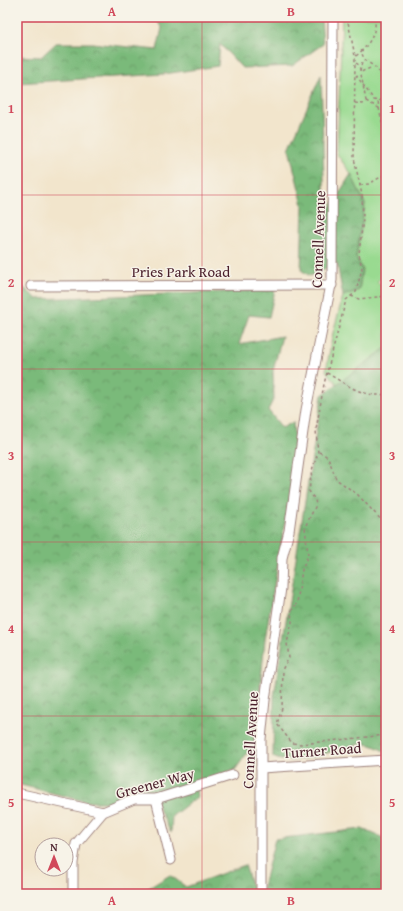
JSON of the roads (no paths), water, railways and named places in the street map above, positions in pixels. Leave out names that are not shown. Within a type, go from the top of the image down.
[{"type":"street","name":"Connell Avenue","points":[[261,894],[260,768],[263,716],[281,588],[287,563],[289,531],[310,384],[332,285],[334,247],[333,17]]},
{"type":"street","name":"Pries Park Road","points":[[31,286],[332,285]]},
{"type":"street","name":"Turner Road","points":[[260,768],[386,760]]},
{"type":"street","name":"Greener Way","points":[[73,894],[73,863],[76,844],[103,812],[134,799],[156,799],[233,775]]},
{"type":"street","points":[[17,793],[103,812]]},
{"type":"street","points":[[156,799],[171,860]]}]
